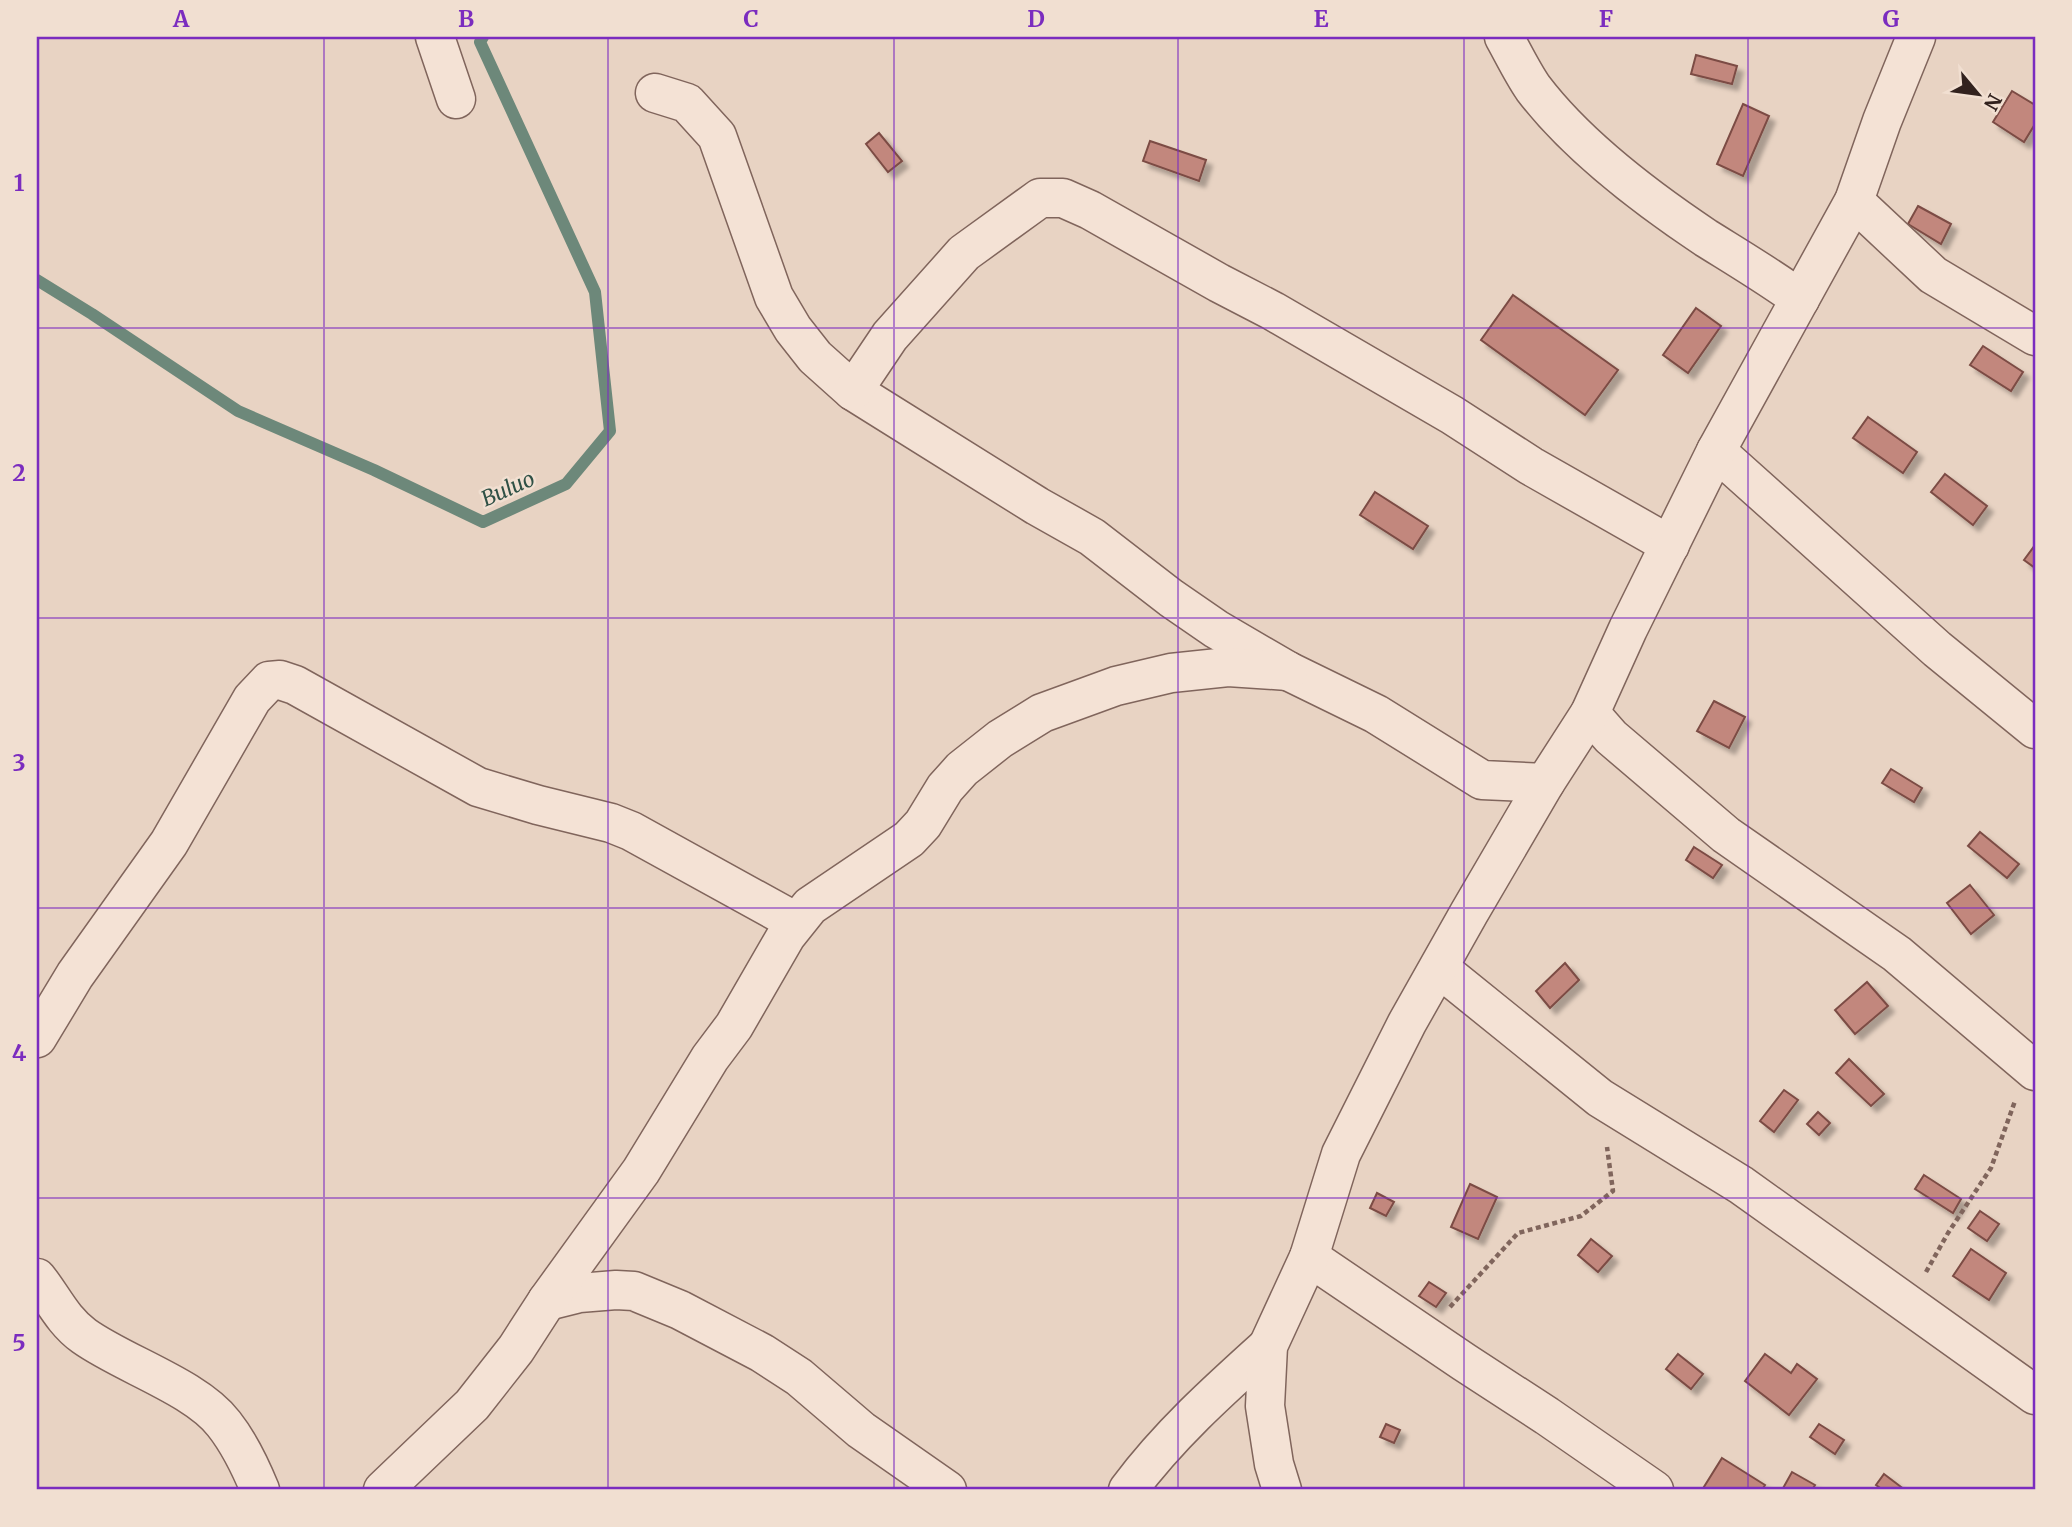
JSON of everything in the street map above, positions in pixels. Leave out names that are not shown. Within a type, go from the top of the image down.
[{"type":"street","points":[[435,37],[456,99]]},
{"type":"street","points":[[1504,37],[1533,87],[1573,132],[1613,169],[1703,236],[1775,280],[1800,299]]},
{"type":"street","points":[[1282,1490],[1265,1406],[1268,1346],[1309,1257],[1341,1154],[1407,1023],[1545,783],[1590,713],[1716,451],[1854,201],[1916,37]]},
{"type":"street","points":[[655,93],[687,103],[717,136],[774,297],[793,329],[815,357],[853,391],[1037,506],[1092,537],[1193,613],[1288,671],[1376,714],[1482,780],[1545,783]]},
{"type":"street","points":[[853,391],[890,336],[964,253],[1040,198],[1063,198],[1090,210],[1273,311],[1452,415],[1531,466],[1670,545]]},
{"type":"street","points":[[1854,201],[1933,275],[2035,337]]},
{"type":"street","points":[[1716,451],[1937,649],[2035,729]]},
{"type":"street","points":[[383,1490],[472,1405],[516,1349],[547,1301],[641,1171],[697,1079],[734,1026],[796,922],[810,906],[827,893],[909,839],[923,824],[961,769],[1000,739],[1042,713],[1116,686],[1171,673],[1228,667],[1288,671]]},
{"type":"street","points":[[37,1038],[75,975],[163,853],[252,699],[269,681],[280,680],[295,685],[478,787],[548,808],[596,818],[631,831],[796,922]]},
{"type":"street","points":[[1590,713],[1611,737],[1726,835],[1897,954],[2032,1068]]},
{"type":"street","points":[[1439,968],[1600,1098],[1741,1185],[2035,1395]]},
{"type":"street","points":[[1309,1257],[1654,1490]]},
{"type":"street","points":[[37,1278],[58,1312],[84,1336],[186,1393],[225,1424],[251,1468],[260,1490]]},
{"type":"street","points":[[547,1301],[579,1293],[634,1291],[680,1310],[762,1353],[799,1377],[861,1430],[947,1490]]},
{"type":"street","points":[[1128,1490],[1156,1455],[1211,1398],[1268,1346]]},
{"type":"path","points":[[1909,1304],[1948,1233],[1991,1168],[2032,1068]]},
{"type":"path","points":[[1446,1311],[1518,1233],[1581,1216],[1613,1191],[1600,1098]]},
{"type":"building","points":[[1696,55],[1737,66],[1732,84],[1691,74]]},
{"type":"building","points":[[2012,91],[2035,105],[2035,124],[2024,142],[1993,122]]},
{"type":"building","points":[[1743,104],[1769,116],[1743,176],[1717,164]]},
{"type":"building","points":[[879,133],[902,161],[888,172],[866,144]]},
{"type":"building","points":[[1150,141],[1206,160],[1199,181],[1143,161]]},
{"type":"building","points":[[1918,206],[1951,224],[1941,244],[1908,224]]},
{"type":"building","points":[[1513,295],[1618,370],[1585,415],[1481,340]]},
{"type":"building","points":[[1696,308],[1721,326],[1688,373],[1663,355]]},
{"type":"building","points":[[1983,346],[2023,372],[2011,391],[1970,365]]},
{"type":"building","points":[[1868,417],[1917,452],[1903,473],[1853,438]]},
{"type":"building","points":[[1945,474],[1987,506],[1973,525],[1931,492]]},
{"type":"building","points":[[1375,492],[1428,526],[1413,549],[1360,515]]},
{"type":"building","points":[[2035,545],[2035,568],[2024,560]]},
{"type":"building","points":[[1714,701],[1745,717],[1729,748],[1697,731]]},
{"type":"building","points":[[1891,769],[1922,788],[1914,802],[1882,783]]},
{"type":"building","points":[[1980,832],[2019,864],[2007,878],[1968,846]]},
{"type":"building","points":[[1694,847],[1722,865],[1713,878],[1686,860]]},
{"type":"building","points":[[1970,885],[1994,915],[1971,934],[1947,903]]},
{"type":"building","points":[[1565,963],[1579,980],[1550,1008],[1536,991]]},
{"type":"building","points":[[1867,982],[1888,1006],[1855,1034],[1835,1010]]},
{"type":"building","points":[[1849,1059],[1884,1094],[1871,1106],[1836,1073]]},
{"type":"building","points":[[1784,1090],[1798,1100],[1774,1132],[1760,1121]]},
{"type":"building","points":[[1818,1112],[1830,1123],[1819,1135],[1807,1124]]},
{"type":"building","points":[[1924,1175],[1961,1199],[1953,1213],[1915,1189]]},
{"type":"building","points":[[1470,1184],[1497,1197],[1478,1239],[1451,1227]]},
{"type":"building","points":[[1377,1193],[1394,1202],[1386,1216],[1370,1208]]},
{"type":"building","points":[[1980,1211],[1999,1224],[1987,1241],[1968,1228]]},
{"type":"building","points":[[1591,1239],[1612,1256],[1598,1272],[1578,1255]]},
{"type":"building","points":[[1971,1249],[2006,1273],[1989,1300],[1953,1276]]},
{"type":"building","points":[[1429,1282],[1446,1293],[1436,1307],[1419,1296]]},
{"type":"building","points":[[1678,1354],[1703,1374],[1691,1389],[1666,1369]]},
{"type":"building","points":[[1765,1354],[1791,1373],[1797,1364],[1817,1379],[1789,1415],[1745,1381]]},
{"type":"building","points":[[1386,1424],[1400,1430],[1394,1443],[1380,1437]]},
{"type":"building","points":[[1819,1424],[1844,1440],[1835,1454],[1810,1437]]},
{"type":"building","points":[[1722,1458],[1765,1485],[1762,1490],[1702,1490]]},
{"type":"building","points":[[1792,1472],[1815,1485],[1812,1490],[1782,1490]]},
{"type":"building","points":[[1884,1474],[1905,1490],[1883,1490],[1876,1485]]},
{"type":"waterway","name":"Buluo","points":[[37,280],[238,411],[374,470],[483,522],[566,484],[610,431],[595,292],[480,42],[483,37]]}]
